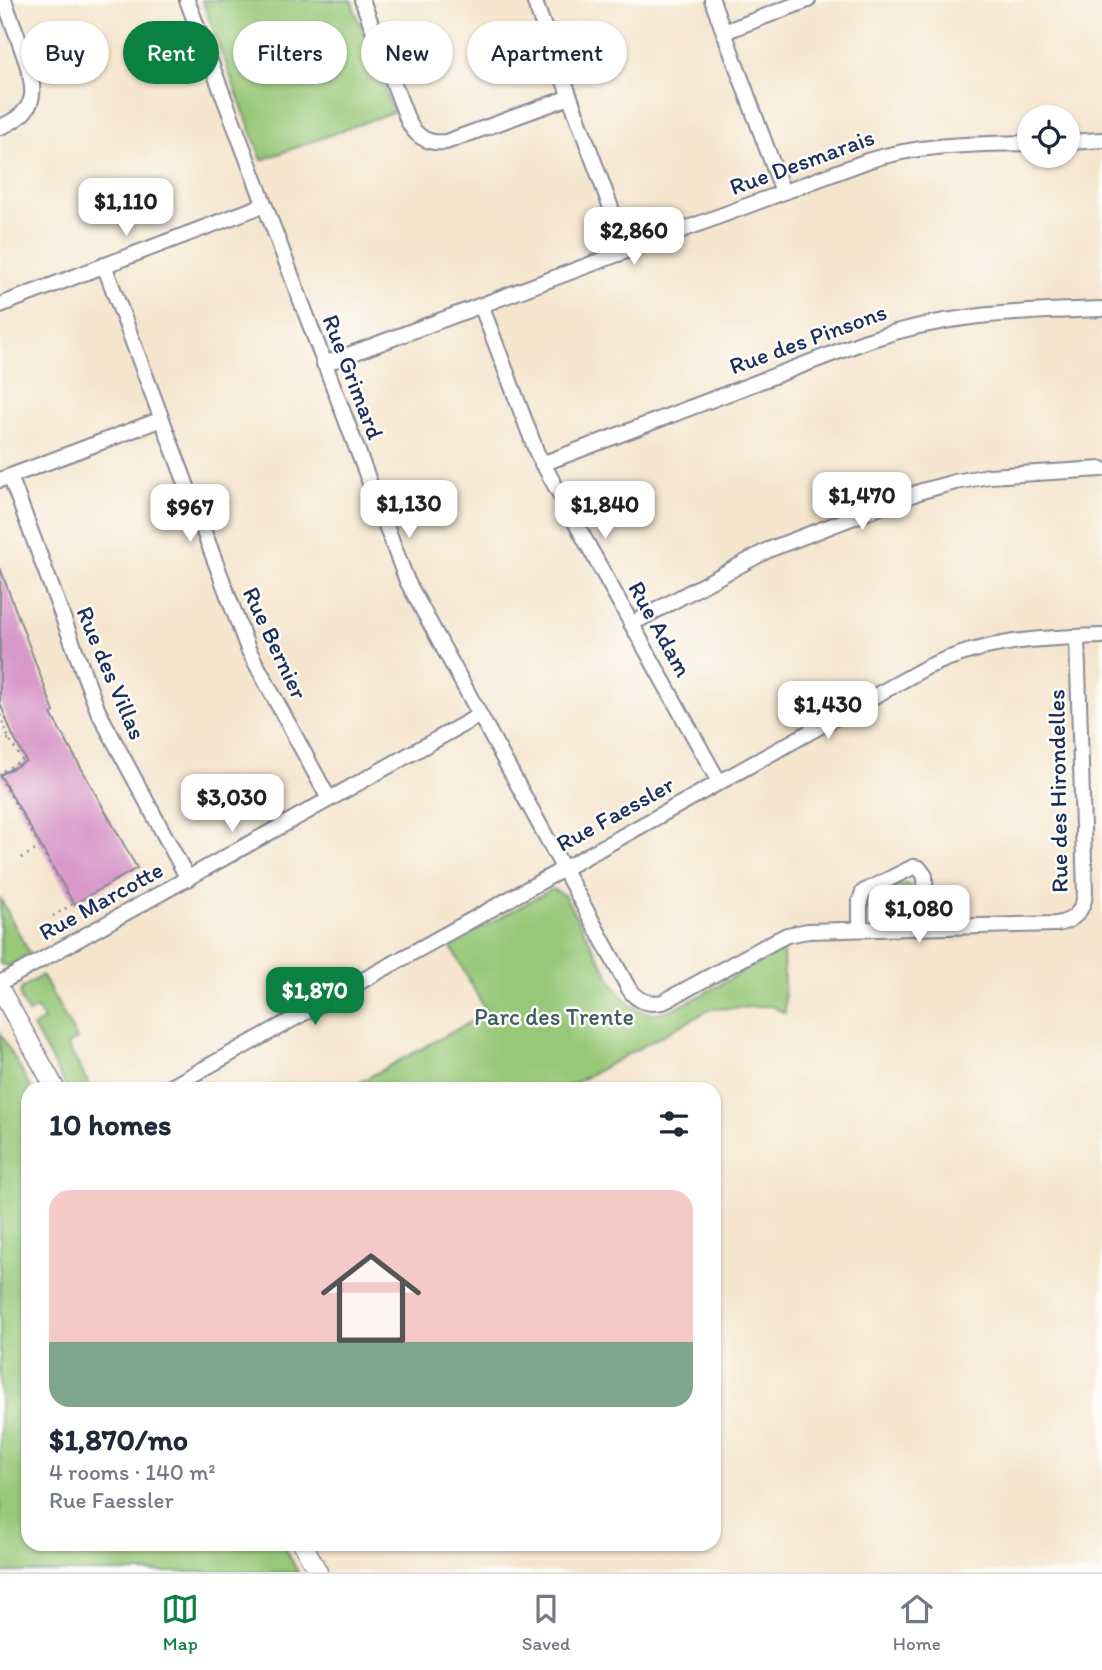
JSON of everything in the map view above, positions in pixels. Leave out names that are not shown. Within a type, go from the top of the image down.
[{"type":"street","points":[[0,127],[24,113],[30,104],[33,87],[29,67],[4,0]]},
{"type":"street","name":"Rue Grimard","points":[[187,0],[407,580],[564,869]]},
{"type":"street","points":[[362,0],[408,121],[416,134],[425,140],[440,143],[453,140],[570,97]]},
{"type":"street","points":[[534,0],[627,251]]},
{"type":"street","points":[[712,0],[783,192]]},
{"type":"street","points":[[724,32],[808,0]]},
{"type":"street","points":[[1080,142],[1102,141]]},
{"type":"street","name":"Rue Desmarais","points":[[324,363],[867,161],[902,152],[950,145],[1017,143]]},
{"type":"street","points":[[0,305],[264,205]]},
{"type":"street","name":"Rue Bernier","points":[[103,265],[248,649],[329,799]]},
{"type":"street","name":"Rue Adam","points":[[481,305],[542,464],[719,782]]},
{"type":"street","name":"Rue des Pinsons","points":[[542,464],[853,345],[912,326],[983,314],[1102,309]]},
{"type":"street","points":[[5,478],[162,419]]},
{"type":"street","points":[[631,624],[768,550],[922,491],[989,476],[1102,469]]},
{"type":"street","name":"Rue des Villas","points":[[5,478],[98,711],[188,878]]},
{"type":"street","name":"Rue des Hirondelles","points":[[564,869],[629,989],[639,999],[648,1003],[658,1003],[671,998],[787,935],[808,931],[1056,924],[1071,919],[1081,908],[1085,893],[1077,636]]},
{"type":"street","name":"Rue Faessler","points":[[180,1082],[942,659],[1008,641],[1102,636]]},
{"type":"street","name":"Rue Marcotte","points":[[0,983],[480,715]]},
{"type":"street","points":[[860,929],[860,898],[865,890],[913,867],[919,868],[925,876],[926,927]]},
{"type":"street","points":[[0,989],[52,1082]]},
{"type":"street","points":[[307,1551],[318,1572]]},
{"type":"path","points":[[0,715],[9,739],[22,760],[0,775],[73,904],[53,916]]},
{"type":"path","points":[[0,739],[9,739]]},
{"type":"path","points":[[21,858],[41,847]]},
{"type":"green space","points":[[202,0],[351,0],[361,27],[361,84],[382,84],[393,112],[262,160],[234,84],[347,84],[347,21],[233,21],[233,83],[219,45],[219,21],[210,21]]},
{"type":"green space","points":[[903,883],[913,890],[912,911],[902,917],[876,916],[872,910],[875,899]]},
{"type":"green space","name":"Parc des Trente","points":[[552,889],[564,895],[613,983],[637,1009],[650,1013],[678,1007],[783,949],[785,1013],[771,1006],[711,1009],[577,1082],[360,1082],[487,1013],[450,945]]},
{"type":"green space","points":[[0,898],[30,954],[9,966],[0,964]]},
{"type":"green space","points":[[42,975],[77,1039],[67,1045],[88,1082],[64,1082],[33,1027],[44,1020],[37,1008],[28,1013],[20,997],[21,989]]},
{"type":"green space","points":[[0,1033],[28,1082],[21,1082],[21,1551],[287,1551],[298,1572],[0,1572]]},
{"type":"building","points":[[0,568],[54,712],[51,714],[137,868],[74,904],[0,775],[26,761],[0,703]]}]
